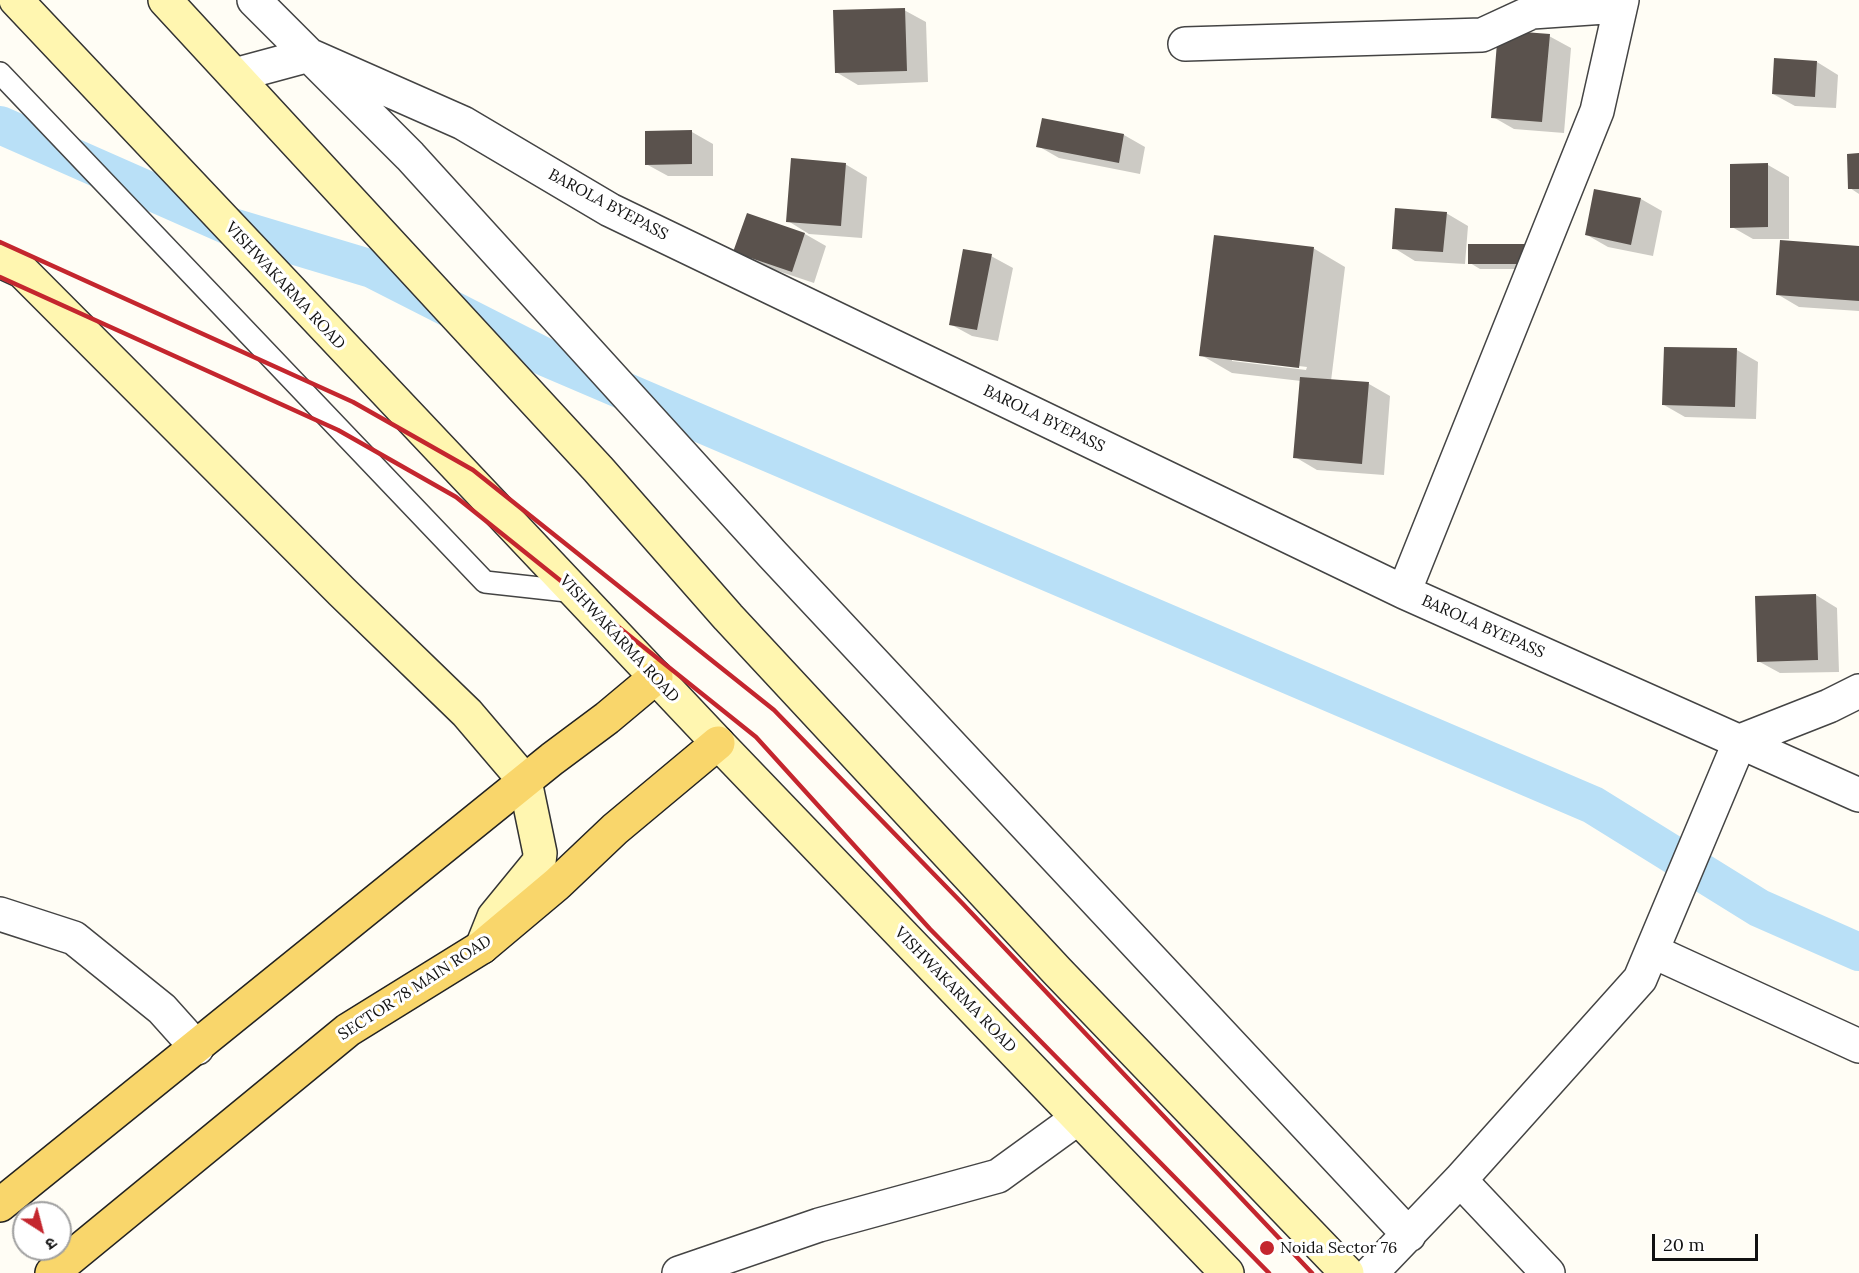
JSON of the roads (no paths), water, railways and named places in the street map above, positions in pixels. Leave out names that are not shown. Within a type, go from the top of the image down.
[{"type":"main road","points":[[165,0],[598,469],[728,617],[1057,971],[1347,1273]]},
{"type":"main road","name":"VISHWAKARMA ROAD","points":[[26,10],[718,743],[1227,1273]]},
{"type":"main road","points":[[0,261],[22,271],[342,592],[467,713],[525,781],[540,853],[539,862],[494,917],[482,947]]},
{"type":"main road","points":[[0,1205],[656,677]]},
{"type":"main road","name":"SECTOR 78 MAIN ROAD","points":[[52,1273],[348,1030],[482,947],[558,884],[615,829],[718,743]]},
{"type":"street","points":[[254,0],[410,156],[773,555],[1409,1235]]},
{"type":"street","points":[[1185,44],[1482,35],[1532,12],[1621,3],[1597,111],[1404,592]]},
{"type":"street","points":[[235,75],[309,55]]},
{"type":"street","name":"BAROLA BYEPASS","points":[[309,55],[463,123],[610,210],[1404,592],[1734,754],[1859,795]]},
{"type":"street","points":[[1371,1273],[1460,1180],[1640,979],[1734,754],[1859,691]]},
{"type":"street","points":[[0,914],[74,938],[162,1009],[196,1048]]},
{"type":"street","points":[[1652,951],[1859,1046]]},
{"type":"street","points":[[679,1273],[819,1225],[998,1176],[1078,1118]]},
{"type":"street","points":[[1460,1180],[1548,1273]]},
{"type":"lane","points":[[0,73],[485,582],[576,592]]},
{"type":"waterway","points":[[0,125],[229,226],[372,269],[547,358],[1593,805],[1759,908],[1859,952]]},
{"type":"railway","points":[[0,242],[353,402],[473,470],[774,710],[962,903],[1312,1273]]},
{"type":"railway","points":[[0,277],[338,430],[456,497],[756,737],[930,929],[1269,1273]]},
{"type":"place","name":"Noida Sector 76","points":[[1267,1248]]}]
